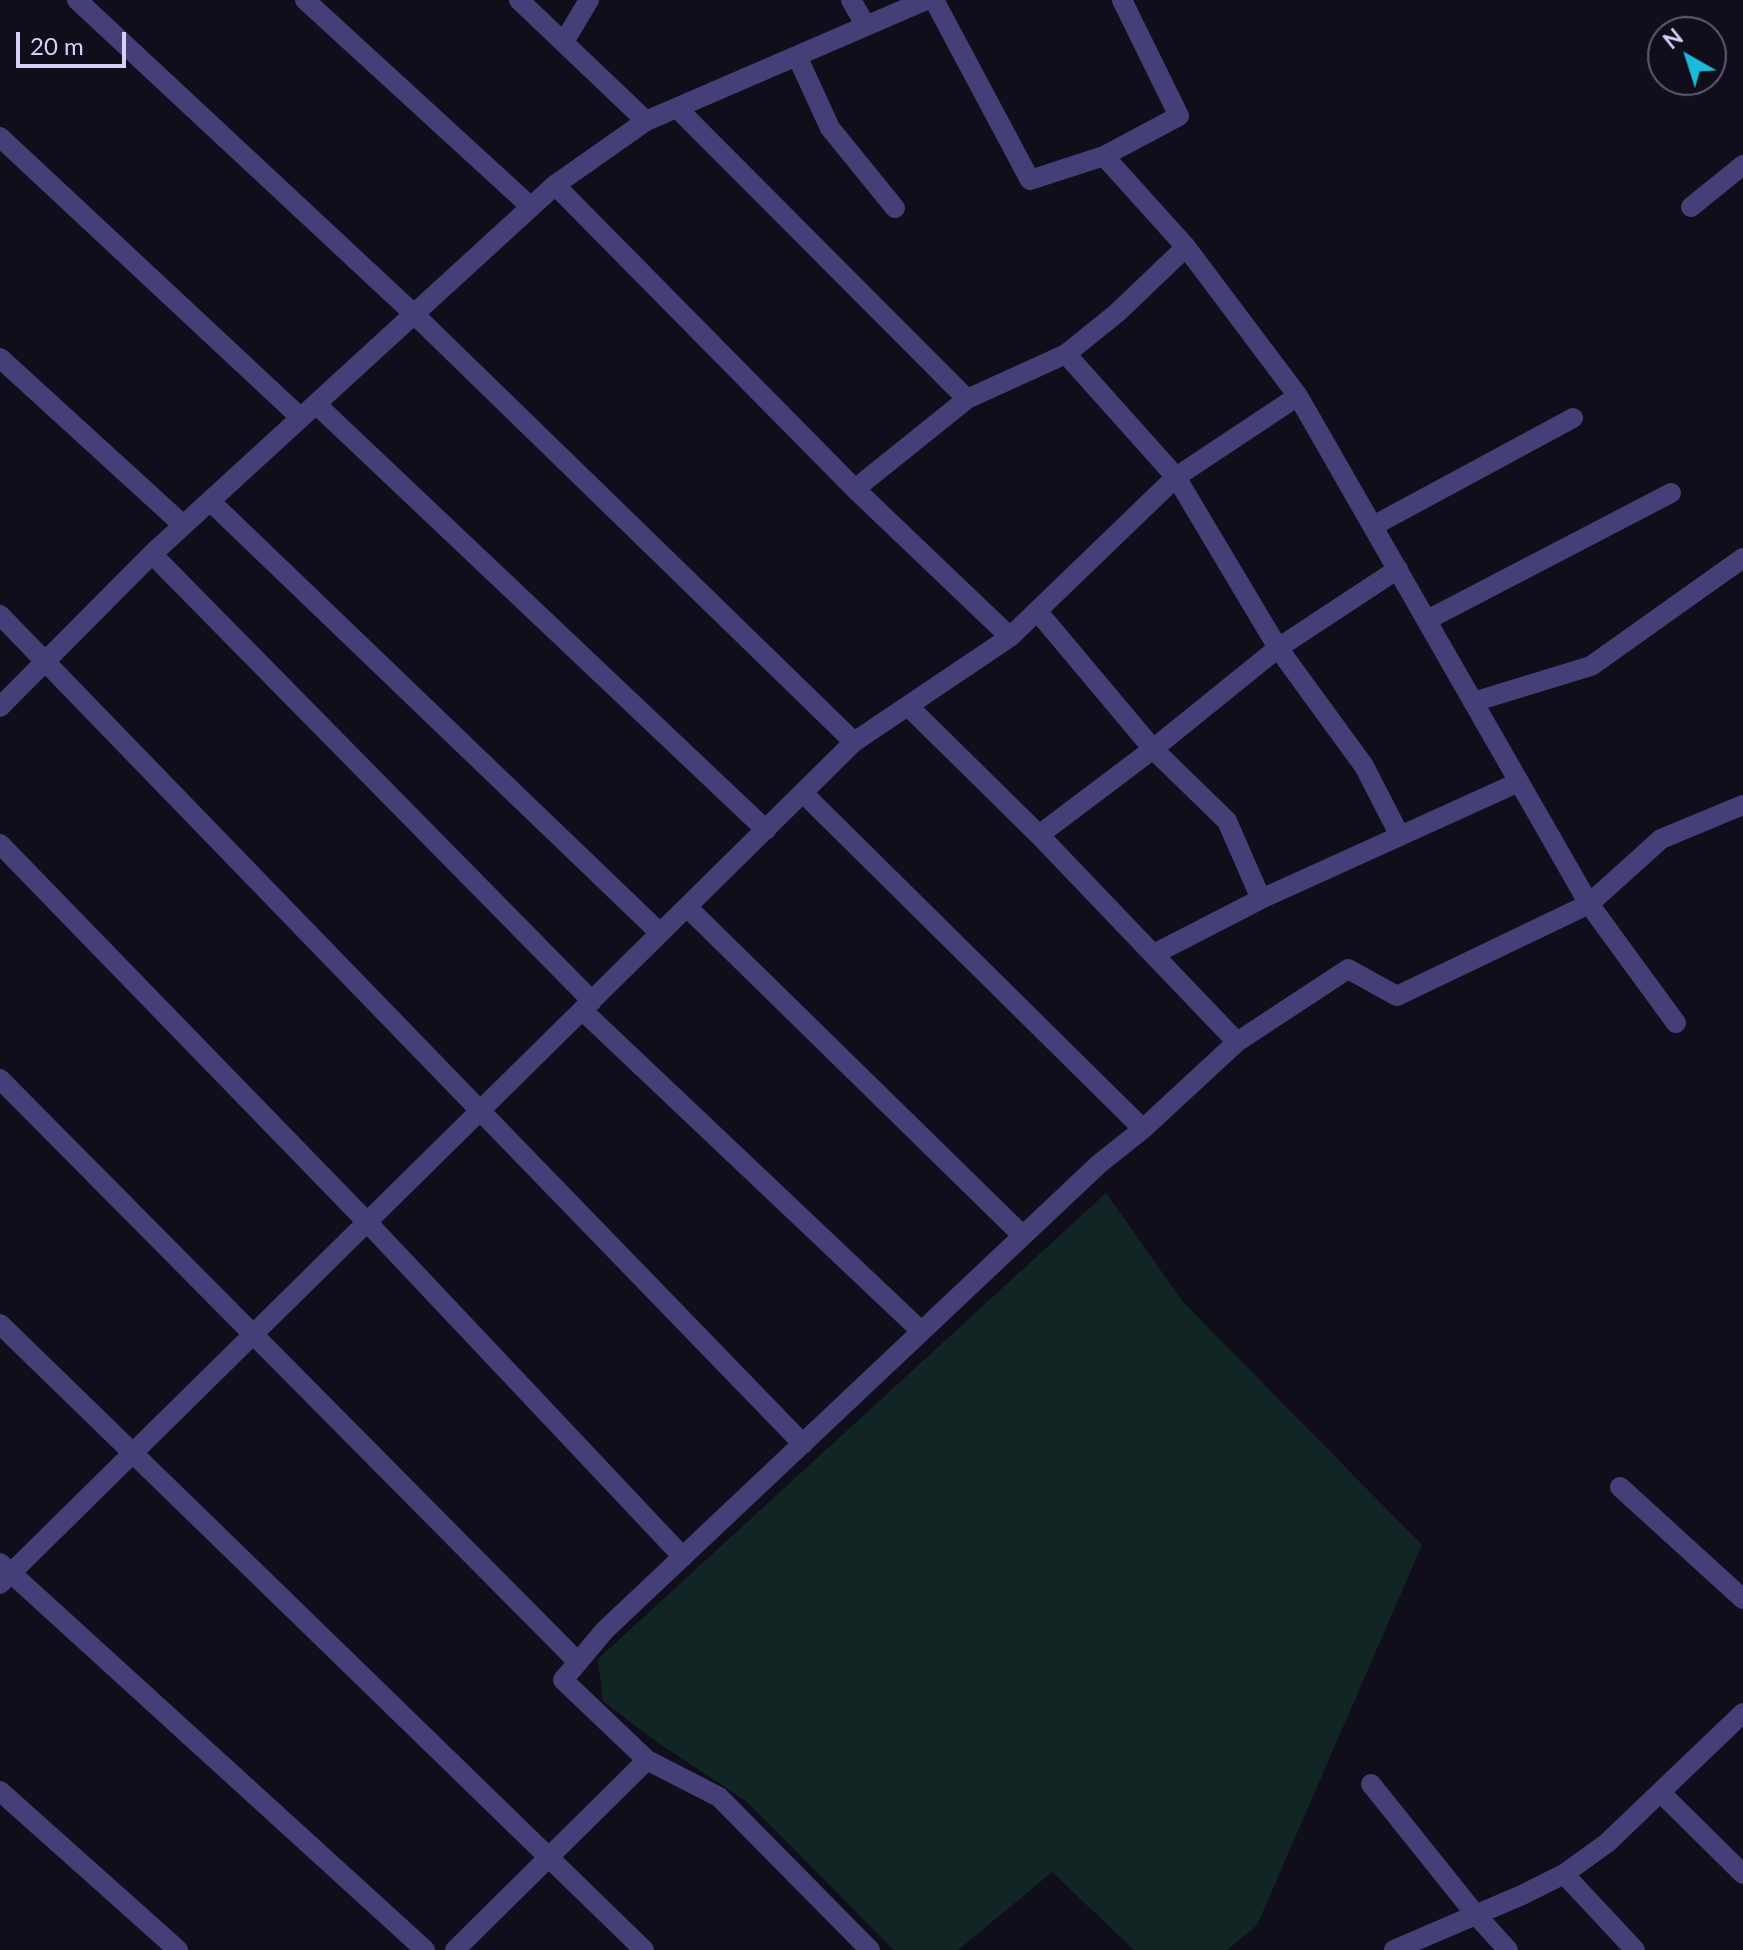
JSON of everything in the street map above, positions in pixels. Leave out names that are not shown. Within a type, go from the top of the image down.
[{"type":"street","points":[[77,0],[415,315],[854,742]]},
{"type":"street","points":[[305,0],[531,207]]},
{"type":"street","points":[[519,0],[646,121]]},
{"type":"street","points":[[564,42],[589,0]]},
{"type":"street","points":[[851,0],[866,26]]},
{"type":"street","points":[[0,707],[152,554],[555,185],[646,121],[926,0]]},
{"type":"street","points":[[934,0],[1030,180],[1104,156],[1179,116],[1122,0]]},
{"type":"street","points":[[797,56],[830,128],[895,208]]},
{"type":"street","points":[[677,108],[967,399]]},
{"type":"street","points":[[0,137],[309,411],[766,830]]},
{"type":"street","points":[[1104,156],[1186,247],[1298,396],[1589,904],[1676,1023]]},
{"type":"street","points":[[1691,207],[1743,165]]},
{"type":"street","points":[[555,185],[855,489],[1010,637]]},
{"type":"street","points":[[855,489],[967,399],[1066,354],[1117,313],[1186,247]]},
{"type":"street","points":[[1066,354],[1176,477],[1278,648],[1364,766],[1400,836]]},
{"type":"street","points":[[0,358],[183,525]]},
{"type":"street","points":[[425,1950],[4,1573],[132,1454],[854,742],[1010,637],[1176,477],[1298,396]]},
{"type":"street","points":[[1373,526],[1573,418]]},
{"type":"street","points":[[1427,620],[1671,493]]},
{"type":"street","points":[[210,501],[660,933]]},
{"type":"street","points":[[152,554],[587,1005],[921,1331]]},
{"type":"street","points":[[1473,702],[1591,666],[1743,558]]},
{"type":"street","points":[[1039,835],[1153,749],[1278,648],[1398,569]]},
{"type":"street","points":[[1038,612],[1153,749],[1227,821],[1261,899]]},
{"type":"street","points":[[0,615],[803,1444]]},
{"type":"street","points":[[909,707],[1039,835],[1237,1042]]},
{"type":"street","points":[[1154,954],[1261,899],[1519,782]]},
{"type":"street","points":[[803,793],[1143,1129]]},
{"type":"street","points":[[870,1950],[719,1797],[647,1760],[563,1680],[605,1630],[1099,1164],[1143,1129],[1237,1042],[1348,969],[1397,996],[1589,904],[1661,839],[1743,805]]},
{"type":"street","points":[[0,844],[367,1222],[683,1557]]},
{"type":"street","points":[[687,907],[1023,1236]]},
{"type":"street","points":[[0,1079],[578,1662]]},
{"type":"street","points":[[0,1324],[644,1950]]},
{"type":"street","points":[[1620,1487],[1743,1599]]},
{"type":"street","points":[[1394,1950],[1564,1874],[1607,1843],[1742,1717]]},
{"type":"street","points":[[455,1950],[647,1760]]},
{"type":"street","points":[[1371,1784],[1476,1915],[1508,1950]]},
{"type":"street","points":[[0,1791],[178,1950]]},
{"type":"street","points":[[1661,1793],[1743,1874]]},
{"type":"street","points":[[1564,1874],[1635,1950]]},
{"type":"green space","points":[[1106,1193],[1183,1302],[1422,1545],[1257,1925],[1227,1950],[1134,1950],[1052,1872],[958,1950],[894,1950],[746,1801],[654,1740],[603,1701],[598,1659]]}]
